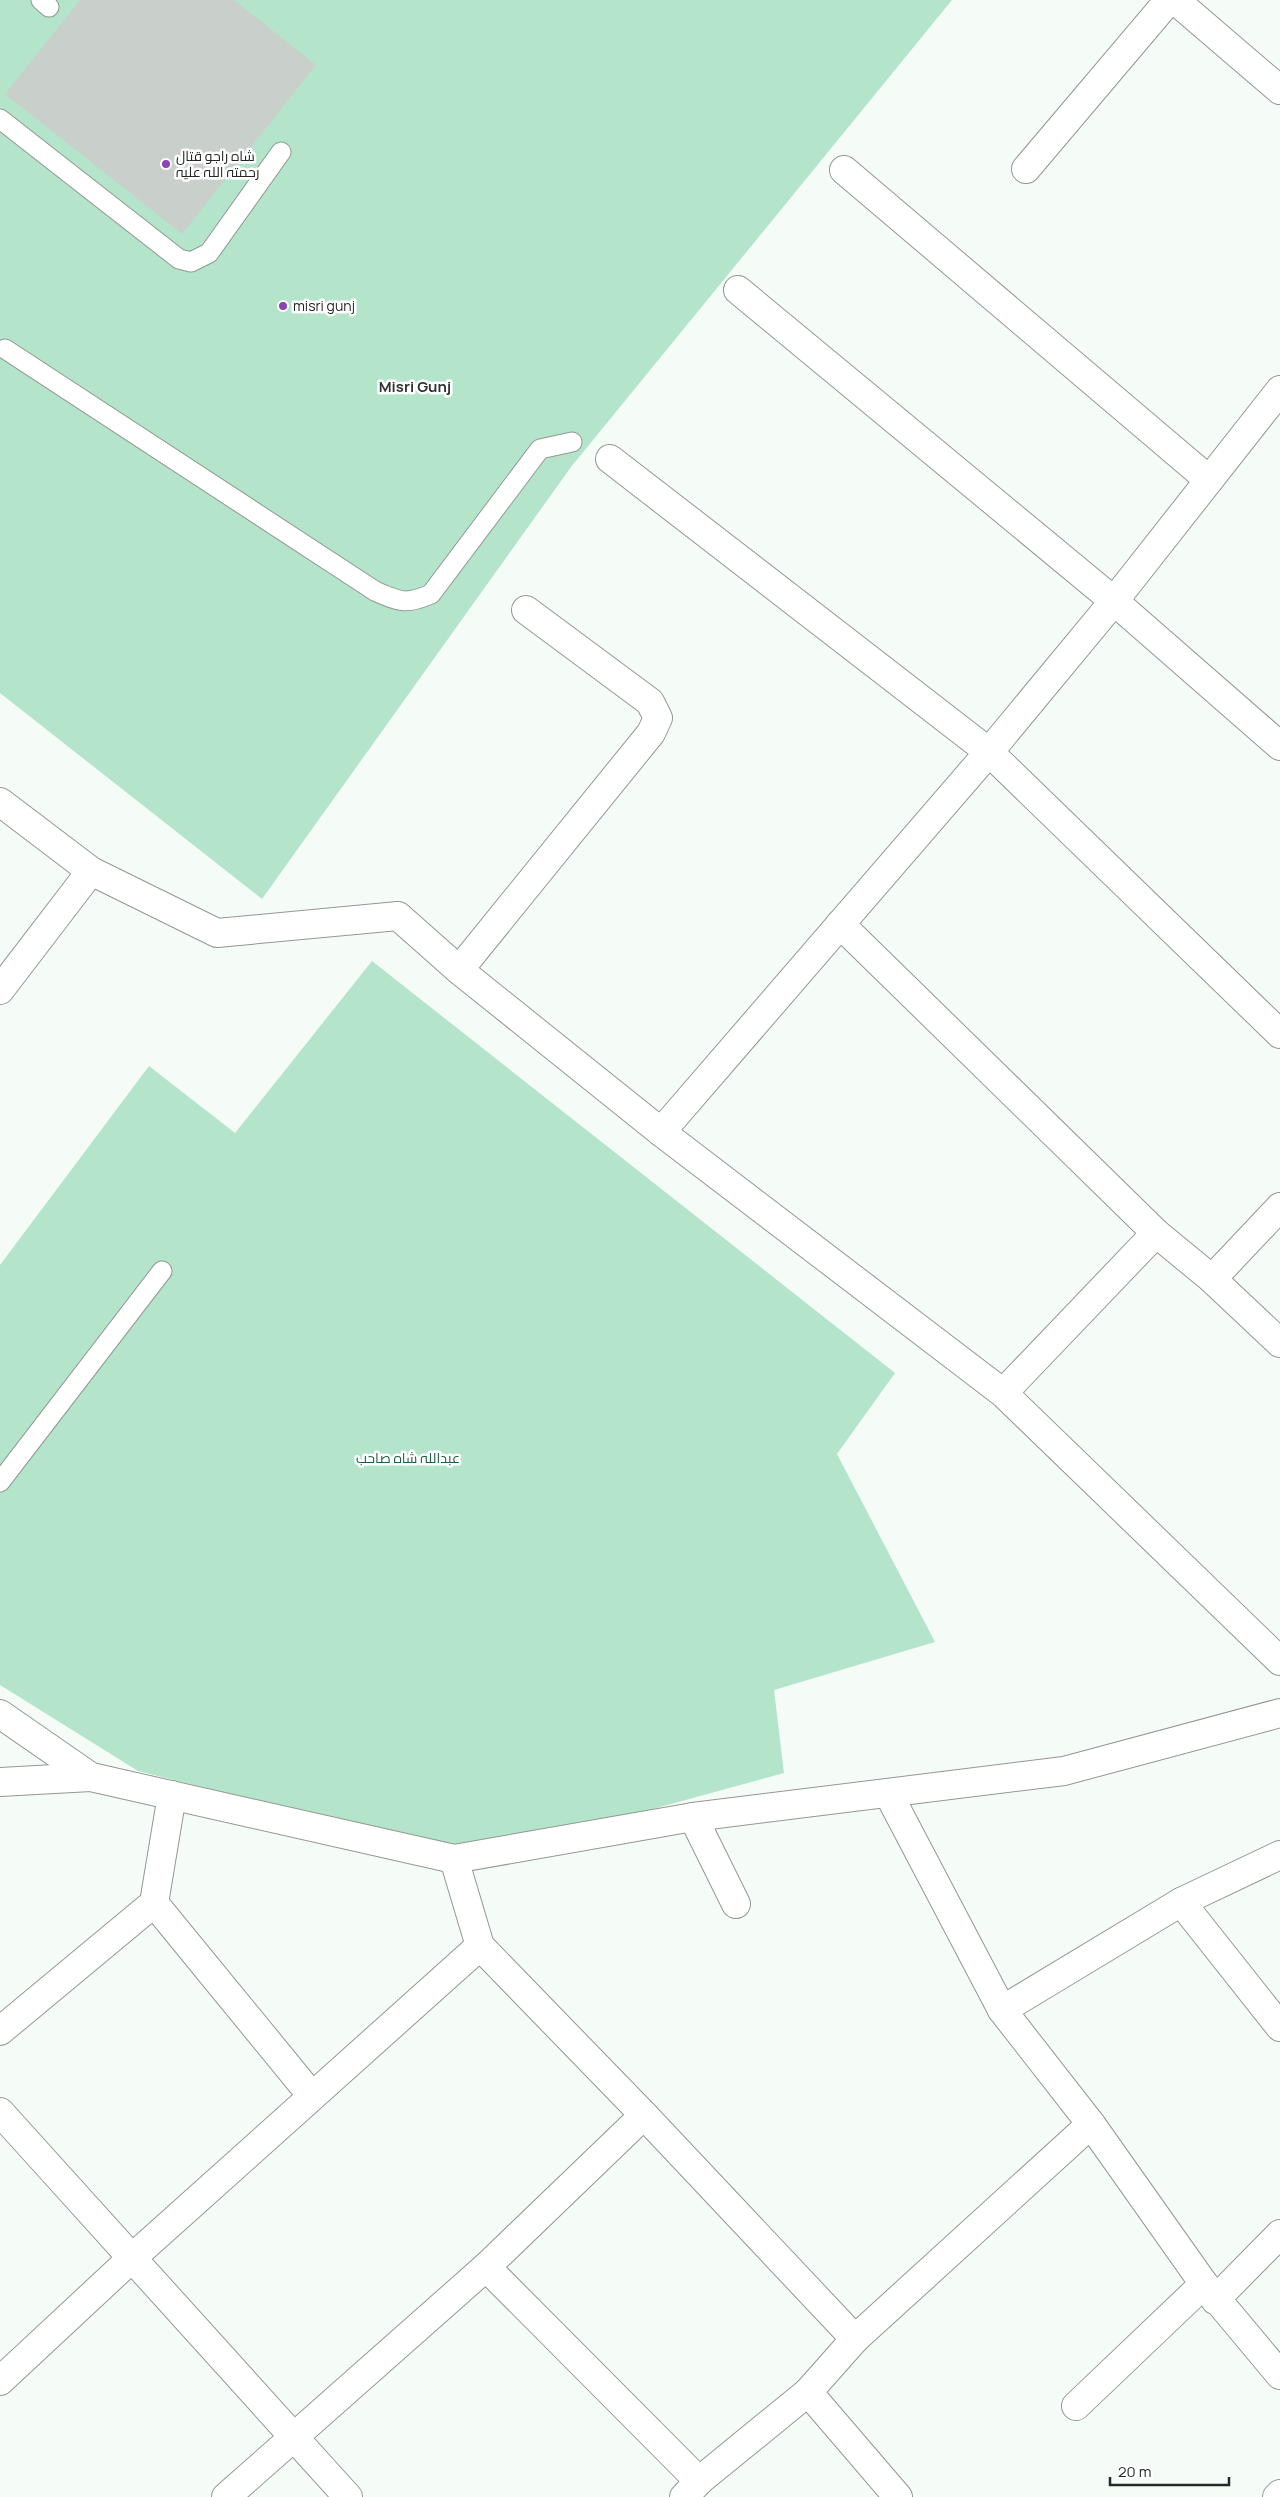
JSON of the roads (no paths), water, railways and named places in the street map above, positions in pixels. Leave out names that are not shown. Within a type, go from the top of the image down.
[{"type":"street","points":[[1026,169],[1169,0]]},
{"type":"street","points":[[1175,0],[1280,90]]},
{"type":"street","points":[[844,170],[1209,480]]},
{"type":"street","points":[[738,290],[1114,601],[1280,746]]},
{"type":"street","points":[[661,1132],[989,752],[1114,601],[1280,390]]},
{"type":"street","points":[[610,459],[989,752],[1280,1034]]},
{"type":"street","points":[[459,970],[651,733],[658,718],[650,702],[526,610]]},
{"type":"street","points":[[0,802],[91,871],[217,932],[398,916],[459,970],[661,1132],[1003,1392],[1280,1661]]},
{"type":"street","points":[[0,990],[91,871]]},
{"type":"street","points":[[840,924],[1156,1233],[1212,1278],[1280,1344]]},
{"type":"street","points":[[1212,1278],[1280,1207]]},
{"type":"street","points":[[1003,1392],[1156,1233]]},
{"type":"street","points":[[0,1714],[91,1777]]},
{"type":"street","points":[[0,1782],[91,1777],[454,1859],[693,1817],[1064,1771],[1280,1714]]},
{"type":"street","points":[[888,1793],[1002,2010],[1091,2124],[1210,2292],[1280,2375]]},
{"type":"street","points":[[0,2030],[154,1903],[172,1795]]},
{"type":"street","points":[[693,1817],[736,1904]]},
{"type":"street","points":[[1002,2010],[1182,1902],[1280,1855]]},
{"type":"street","points":[[454,1859],[480,1946],[644,2114],[855,2338]]},
{"type":"street","points":[[1182,1902],[1280,2026]]},
{"type":"street","points":[[154,1903],[312,2096]]},
{"type":"street","points":[[0,2381],[132,2258],[480,1946]]},
{"type":"street","points":[[0,2112],[348,2497]]},
{"type":"street","points":[[226,2497],[295,2438],[486,2267],[644,2114]]},
{"type":"street","points":[[486,2267],[691,2489],[808,2392],[855,2338],[1091,2124]]},
{"type":"street","points":[[1076,2406],[1280,2234]]},
{"type":"street","points":[[808,2392],[898,2497]]},
{"type":"street","points":[[1277,2497],[1280,2494]]},
{"type":"lane","points":[[0,119],[180,259],[191,262],[209,253],[281,152]]},
{"type":"lane","points":[[2,349],[375,591],[395,600],[414,602],[432,594],[540,449],[572,442]]},
{"type":"lane","points":[[0,1482],[162,1271]]},
{"type":"place","name":"شاہ راجو قتال رحمتہ اللہ علیہ","points":[[166,164]]},
{"type":"place","name":"misri gunj","points":[[283,306]]},
{"type":"district","name":"Misri Gunj","points":[[415,387]]},
{"type":"park label","name":"عبداللہ شاہ صاحب","points":[[408,1458]]}]
